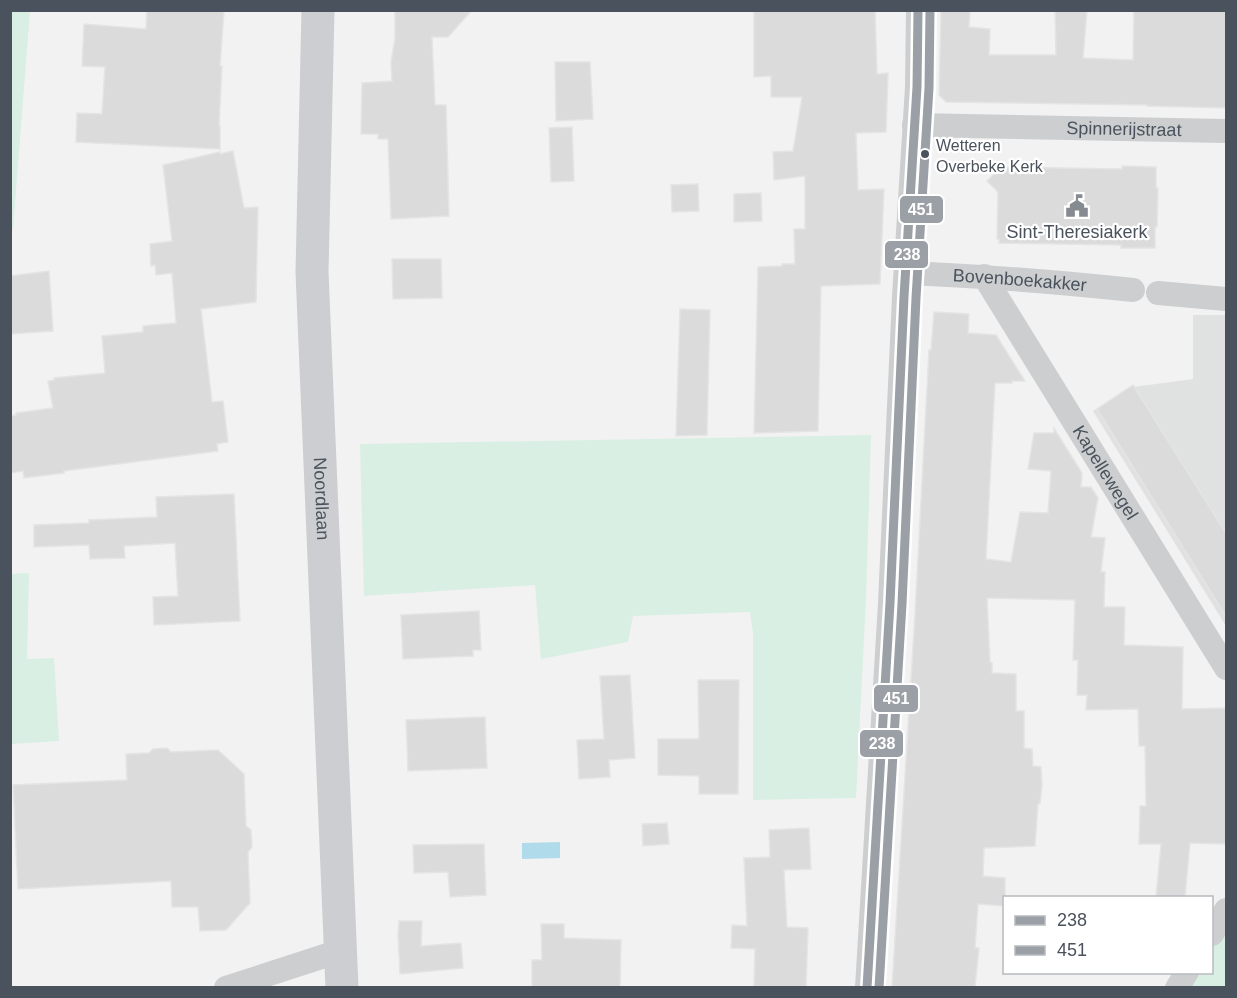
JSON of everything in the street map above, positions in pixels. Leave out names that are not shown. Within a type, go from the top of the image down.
[{"type":"street","name":"Noordlaan","points":[[318,10],[312,272],[342,987]]},
{"type":"street","points":[[867,987],[917,87],[918,10]]},
{"type":"street","name":"Spinnerijstraat","points":[[914,125],[1227,131]]},
{"type":"street","name":"Bovenboekakker","points":[[906,273],[984,276],[1133,290]]},
{"type":"street","name":"Kapellewegel","points":[[984,276],[1227,668]]},
{"type":"street","points":[[1158,293],[1227,298]]},
{"type":"street","points":[[1213,932],[1227,910]]},
{"type":"street","points":[[226,987],[340,951]]},
{"type":"street","points":[[1177,987],[1186,974]]},
{"type":"shaded area","points":[[1193,315],[1226,315],[1226,626],[1093,411],[1133,387],[1193,379]]},
{"type":"green space","points":[[11,10],[30,11],[13,229],[11,230]]},
{"type":"green space","points":[[871,435],[856,798],[753,800],[753,633],[750,612],[633,616],[628,642],[541,659],[535,585],[364,596],[360,444]]},
{"type":"green space","points":[[29,573],[27,659],[54,658],[59,741],[11,744],[11,574]]},
{"type":"green space","points":[[1226,932],[1226,987],[1186,988],[1194,974],[1213,974],[1213,944]]},
{"type":"water","points":[[560,842],[560,858],[522,859],[522,843]]},
{"type":"building","points":[[147,10],[224,10],[220,66],[222,66],[220,149],[76,142],[77,113],[102,114],[105,67],[82,66],[84,24],[146,29]]},
{"type":"building","points":[[395,10],[472,10],[448,37],[432,37],[435,105],[446,105],[449,216],[391,219],[388,139],[378,139],[378,134],[361,134],[362,83],[392,81],[391,62],[395,39]]},
{"type":"building","points":[[754,10],[875,10],[877,74],[888,73],[886,132],[856,133],[858,190],[884,189],[880,284],[821,286],[818,431],[754,433],[758,267],[795,264],[794,229],[805,229],[805,176],[774,180],[773,152],[793,151],[802,97],[771,97],[771,76],[754,77]]},
{"type":"building","points":[[941,10],[970,10],[969,27],[990,29],[989,55],[1056,55],[1055,10],[1087,10],[1083,58],[1133,60],[1134,10],[1227,10],[1227,108],[946,102],[939,95]]},
{"type":"building","points":[[555,62],[590,62],[593,119],[556,121]]},
{"type":"building","points":[[572,127],[574,181],[551,182],[549,128]]},
{"type":"building","points":[[233,151],[244,208],[258,207],[256,302],[201,309],[212,402],[223,401],[228,442],[217,444],[218,451],[64,471],[64,473],[24,478],[23,471],[10,473],[10,416],[16,413],[53,408],[48,381],[54,378],[105,373],[102,336],[143,332],[143,326],[176,323],[172,273],[156,275],[155,265],[151,266],[150,244],[172,241],[163,165]]},
{"type":"building","name":"Sint-Theresiakerk","points":[[1122,166],[1156,167],[1156,188],[1158,188],[1155,248],[1121,248],[1121,245],[999,243],[997,239],[998,192],[987,181],[1001,167],[1122,169]]},
{"type":"building","points":[[698,184],[699,211],[672,212],[671,185]]},
{"type":"building","points":[[761,193],[762,221],[734,222],[734,194]]},
{"type":"building","points":[[392,259],[441,259],[442,298],[393,299]]},
{"type":"building","points":[[49,271],[53,331],[10,334],[10,276]]},
{"type":"building","points":[[680,309],[710,310],[707,435],[676,436]]},
{"type":"building","points":[[934,312],[969,314],[968,333],[996,335],[1025,381],[995,383],[986,559],[1011,562],[1020,512],[1048,513],[1051,471],[1028,469],[1034,433],[1054,433],[1054,428],[1082,473],[1081,487],[1091,487],[1098,498],[1091,537],[1105,538],[1101,572],[1105,572],[1104,607],[1125,607],[1124,645],[1183,647],[1182,709],[1227,708],[1227,844],[1190,843],[1185,896],[1156,896],[1161,844],[1139,844],[1140,806],[1146,806],[1145,746],[1139,746],[1138,709],[1086,710],[1087,695],[1077,695],[1078,660],[1073,660],[1075,600],[987,598],[992,673],[1016,674],[1016,711],[1024,711],[1024,748],[1032,749],[1033,766],[1041,767],[1042,785],[1038,804],[1035,846],[984,848],[983,876],[1005,878],[1005,896],[1003,896],[1003,906],[978,904],[975,948],[979,948],[975,987],[892,987],[929,350],[931,350]]},
{"type":"building","points":[[1133,385],[1227,535],[1227,618],[1097,409]]},
{"type":"building","points":[[234,494],[240,621],[154,625],[153,597],[178,596],[175,543],[124,546],[125,558],[90,559],[89,545],[34,547],[34,525],[157,517],[156,497]]},
{"type":"building","points":[[479,611],[481,650],[473,650],[473,656],[403,659],[401,615]]},
{"type":"building","points":[[630,675],[635,758],[609,760],[610,777],[579,779],[577,740],[604,739],[600,676]]},
{"type":"building","points":[[698,680],[739,680],[738,794],[699,794],[699,776],[658,775],[658,739],[699,739]]},
{"type":"building","points":[[485,717],[487,768],[408,771],[406,720]]},
{"type":"building","points":[[167,748],[171,752],[218,750],[244,774],[246,826],[251,830],[252,847],[248,852],[250,903],[226,930],[200,931],[198,907],[172,907],[171,881],[18,889],[13,785],[127,780],[126,754],[149,753],[153,749]]},
{"type":"building","points":[[667,823],[669,844],[643,846],[642,824]]},
{"type":"building","points":[[809,828],[811,869],[784,870],[787,927],[808,928],[806,987],[754,987],[755,949],[731,948],[732,925],[747,926],[744,858],[770,857],[769,830]]},
{"type":"building","points":[[484,844],[486,895],[450,897],[448,872],[414,873],[413,845]]},
{"type":"building","points":[[399,921],[422,921],[421,946],[461,943],[463,968],[400,974]]},
{"type":"building","points":[[541,924],[564,924],[564,938],[621,940],[620,987],[532,987],[532,960],[542,960]]},
{"type":"transit line","name":"238","points":[[867,988],[917,87],[918,10]]},
{"type":"transit line","name":"451","points":[[879,988],[929,88],[930,10]]},
{"type":"place","name":"Wetteren Overbeke Kerk","points":[[925,154]]},
{"type":"place","name":"Sint-Theresiakerk","points":[[1077,206]]}]
